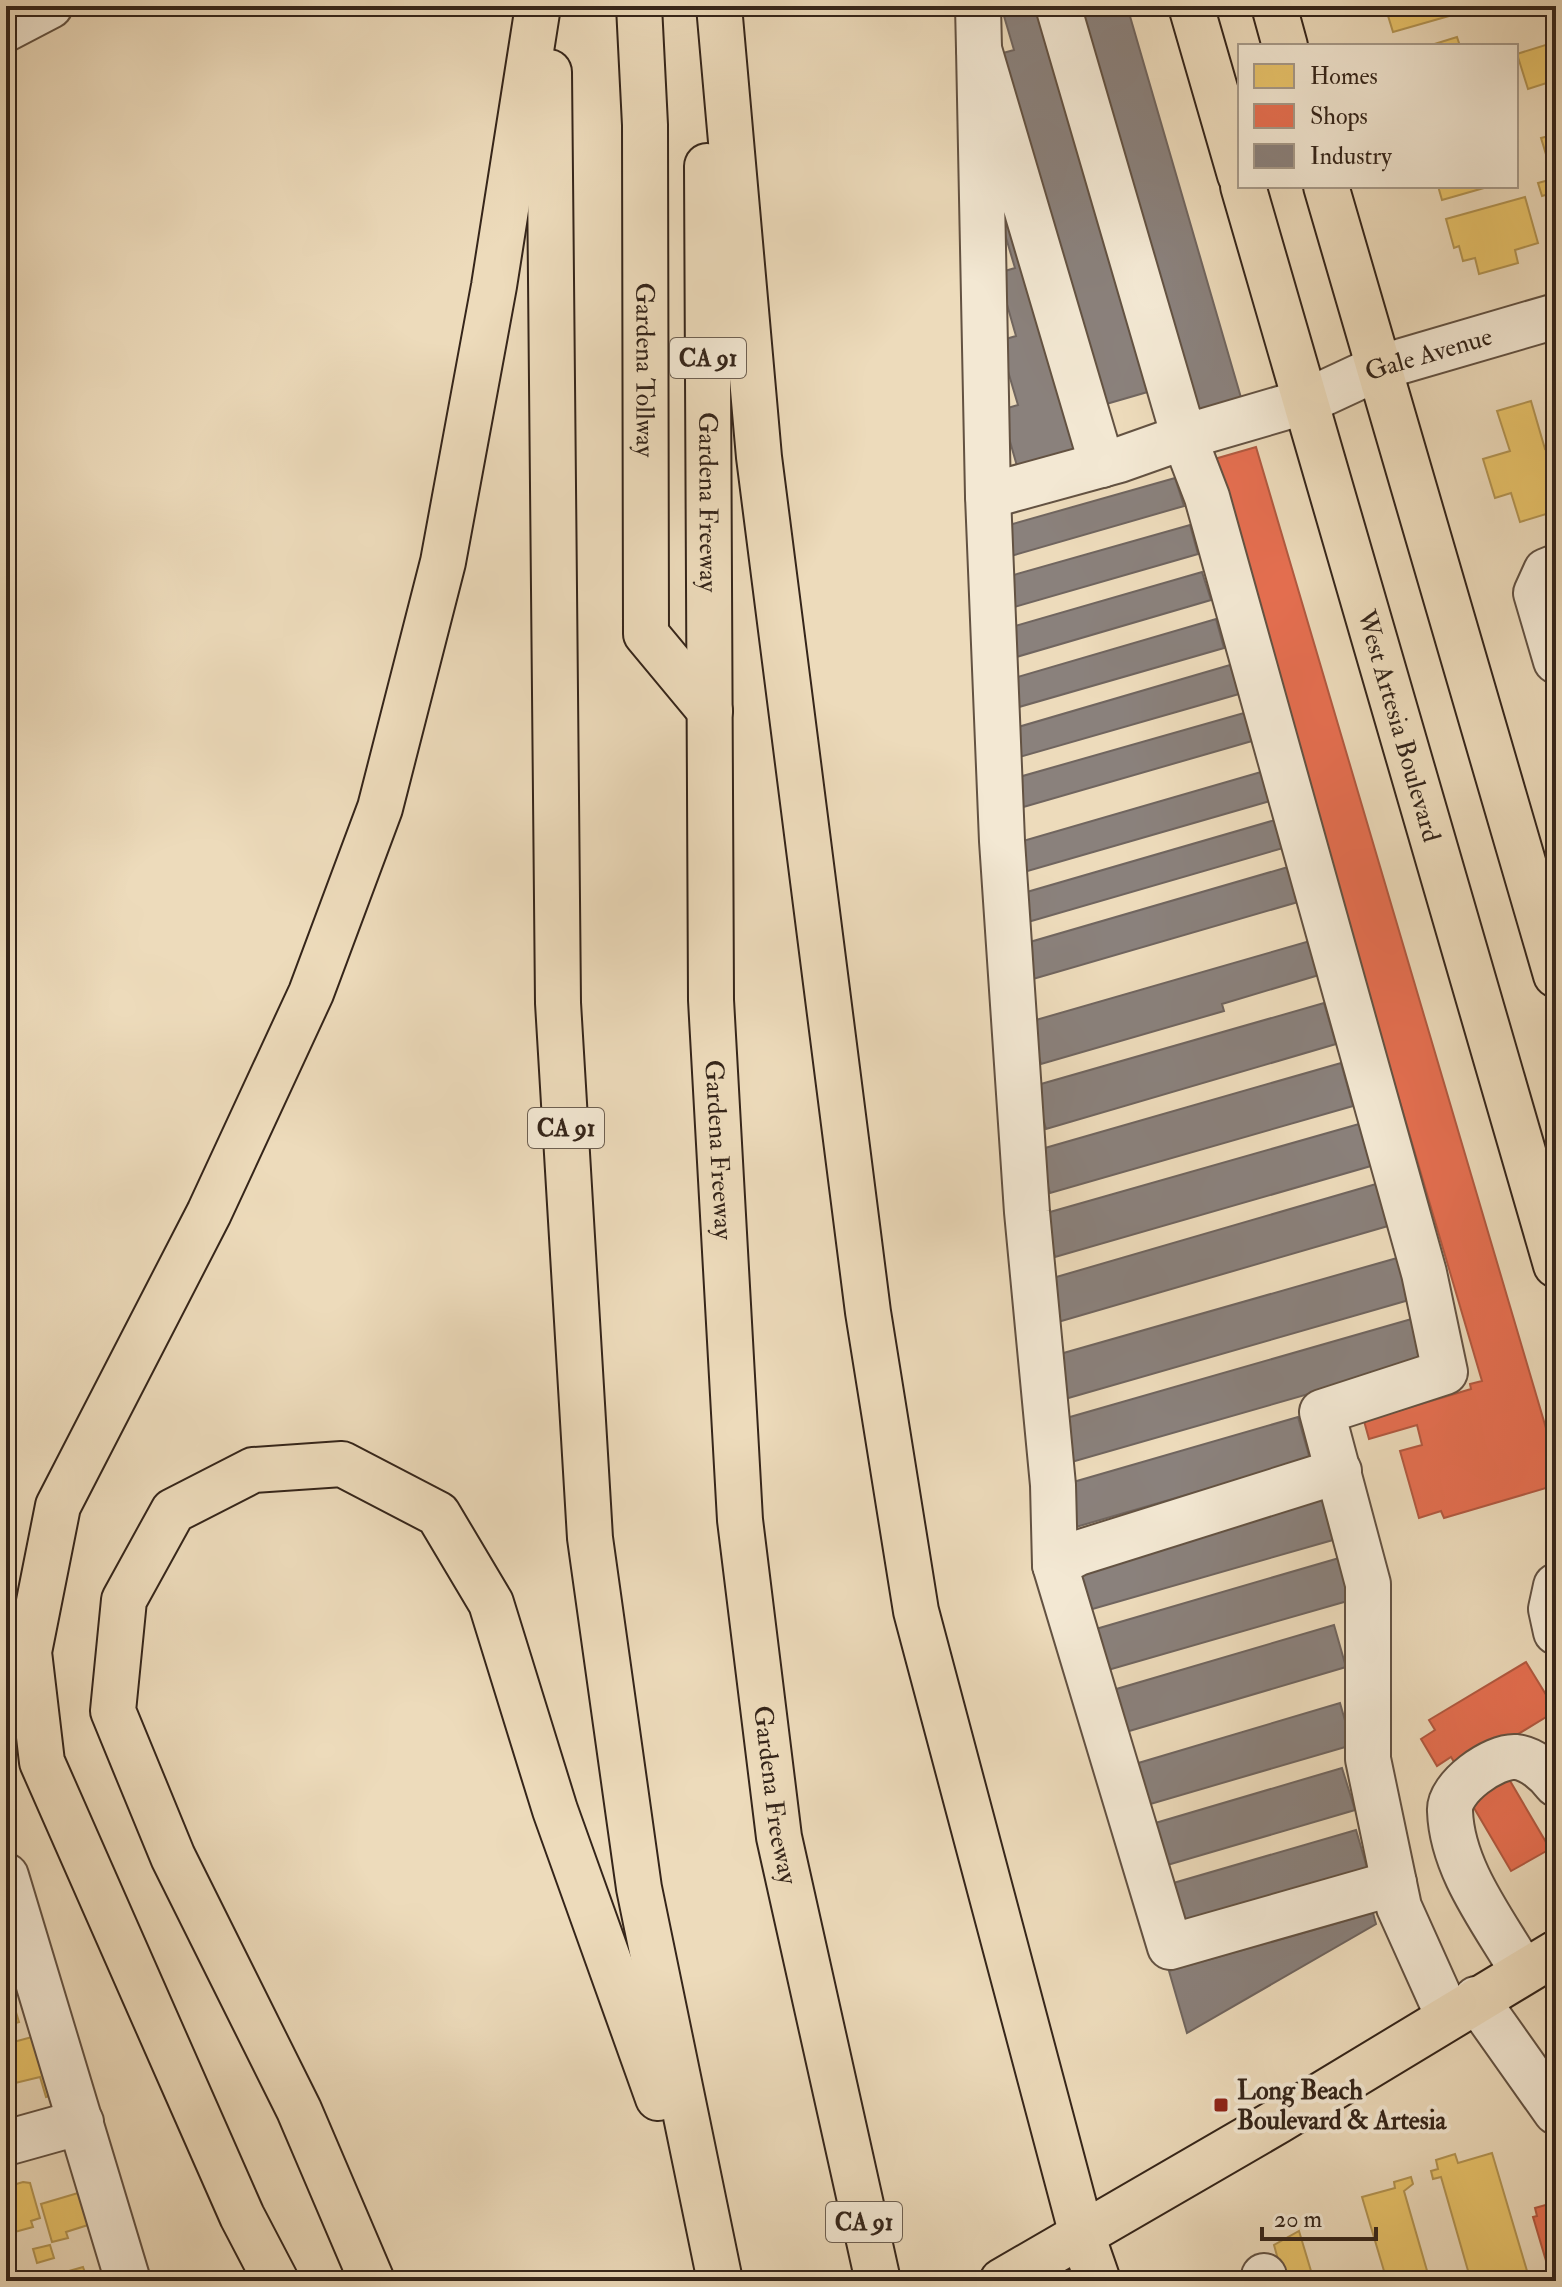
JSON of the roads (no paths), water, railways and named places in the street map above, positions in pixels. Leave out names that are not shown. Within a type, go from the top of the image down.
[{"type":"main road","points":[[276,2281],[242,2216],[42,1762],[29,1652],[58,1506],[209,1213],[311,993],[380,808],[443,562],[494,286],[538,6]]},
{"type":"main road","name":"CA 91","points":[[548,6],[558,1003],[590,1538],[639,1888],[714,2260]]},
{"type":"main road","name":"Gardena Tollway","points":[[639,6],[645,125],[646,634],[710,711]]},
{"type":"main road","name":"Gardena Freeway","points":[[707,6],[711,1000],[740,1520],[779,1837],[849,2163],[878,2281]]},
{"type":"main road","points":[[719,6],[759,457],[868,1312],[916,1611],[1082,2235],[1098,2281]]},
{"type":"main road","points":[[1191,6],[1238,168]]},
{"type":"main road","points":[[1274,6],[1284,44]]},
{"type":"main road","name":"West Artesia Boulevard","points":[[1244,188],[1556,1265]]},
{"type":"main road","points":[[1327,188],[1556,975]]},
{"type":"main road","points":[[372,2281],[299,2110],[173,1857],[113,1711],[124,1600],[173,1511],[253,1470],[342,1464],[438,1514],[491,1603],[555,1810],[714,2260]]},
{"type":"main road","points":[[1002,2281],[1539,1963]]},
{"type":"street","points":[[6,29],[50,6]]},
{"type":"street","points":[[978,6],[988,496],[1002,841],[1027,1212],[1053,1485],[1055,1565],[1170,1947],[1394,1883]]},
{"type":"street","points":[[1058,6],[1184,437],[1207,497],[1325,913],[1424,1273],[1445,1372],[1322,1412],[1368,1584],[1368,1759],[1399,1907],[1462,2007],[1556,2112]]},
{"type":"street","points":[[979,49],[1102,465]]},
{"type":"street","name":"Gale Avenue","points":[[988,496],[1102,465],[1307,401],[1378,368],[1556,316]]},
{"type":"street","points":[[1551,569],[1536,593],[1556,661]]},
{"type":"street","points":[[1055,1565],[1078,1553],[1339,1471]]},
{"type":"street","points":[[1556,1586],[1551,1609],[1556,1632]]},
{"type":"street","points":[[1539,1963],[1456,1854],[1449,1808],[1459,1788],[1492,1764],[1514,1757],[1548,1762]]},
{"type":"street","points":[[6,1876],[128,2281]]},
{"type":"street","points":[[6,2143],[81,2122]]},
{"type":"place","name":"Long Beach Boulevard & Artesia","points":[[1221,2105]]}]
